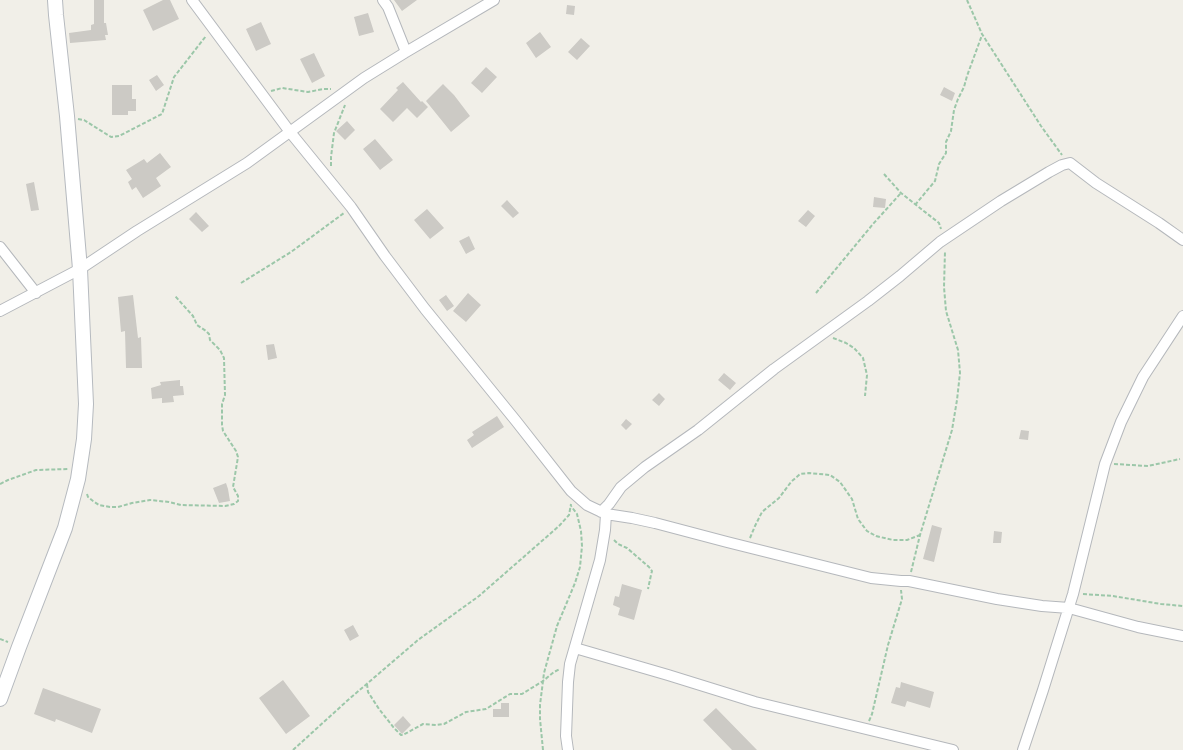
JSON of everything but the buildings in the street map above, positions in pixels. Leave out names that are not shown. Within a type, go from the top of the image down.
[{"type":"main road","points":[[0,699],[65,528],[79,474],[84,438],[86,404],[80,269],[67,116],[55,0]]},
{"type":"street","points":[[192,0],[290,132],[351,208],[425,309],[571,491],[587,505],[604,513],[655,523],[871,578],[905,581],[997,599],[1042,606],[1069,608],[1138,627],[1183,636]]},
{"type":"street","points":[[383,0],[388,7],[406,52]]},
{"type":"street","points":[[0,311],[80,269],[137,231],[248,163],[350,88],[406,52],[494,0]]},
{"type":"street","points":[[568,750],[566,736],[570,664],[600,560],[605,530],[604,513],[621,487],[645,467],[698,430],[774,369],[879,293],[942,240],[1001,201],[1062,165],[1070,163],[1096,183],[1159,222],[1183,240]]},
{"type":"street","points":[[0,247],[36,292]]},
{"type":"street","points":[[1023,750],[1069,608],[1105,464],[1121,422],[1143,377],[1183,316]]},
{"type":"street","points":[[575,648],[755,702],[953,750]]},
{"type":"path","points":[[967,0],[982,34],[1041,126],[1058,150],[1070,163]]},
{"type":"path","points":[[67,116],[84,120],[111,137],[119,136],[162,114],[174,77],[212,28]]},
{"type":"path","points":[[915,205],[935,181],[939,164],[946,153],[946,142],[951,131],[954,110],[964,87],[982,34]]},
{"type":"path","points":[[262,94],[282,88],[308,92],[323,89],[350,88],[334,134],[331,157],[331,182]]},
{"type":"path","points":[[865,729],[872,714],[888,645],[902,599],[905,581],[952,430],[960,373],[958,350],[946,310],[942,232],[939,223],[901,194],[884,174]]},
{"type":"path","points":[[816,293],[873,224],[901,194]]},
{"type":"path","points":[[241,284],[291,252],[351,208]]},
{"type":"path","points":[[0,484],[36,470],[79,474],[88,497],[99,505],[110,507],[118,507],[150,500],[181,505],[225,506],[234,504],[238,501],[238,496],[233,487],[238,457],[236,451],[223,432],[222,425],[222,404],[225,395],[224,358],[220,350],[210,340],[209,334],[197,325],[193,316],[175,296]]},
{"type":"path","points":[[818,337],[835,338],[846,343],[854,348],[863,358],[867,375],[865,396]]},
{"type":"path","points":[[1105,464],[1148,466],[1180,459]]},
{"type":"path","points":[[746,547],[762,512],[779,498],[791,482],[800,474],[809,473],[830,475],[840,482],[852,498],[858,519],[867,532],[893,540],[907,540],[920,535]]},
{"type":"path","points":[[293,750],[418,640],[479,596],[559,526],[569,515],[571,506],[571,491]]},
{"type":"path","points":[[544,750],[540,719],[542,681],[557,626],[580,567],[582,546],[581,531],[577,514],[571,506]]},
{"type":"path","points":[[605,530],[614,541],[627,548],[652,571],[648,589]]},
{"type":"path","points":[[1073,594],[1113,596],[1183,606]]},
{"type":"path","points":[[367,684],[368,692],[379,709],[394,728],[401,735],[403,735],[423,724],[444,724],[466,712],[486,709],[510,694],[522,694],[554,672],[570,664]]}]
